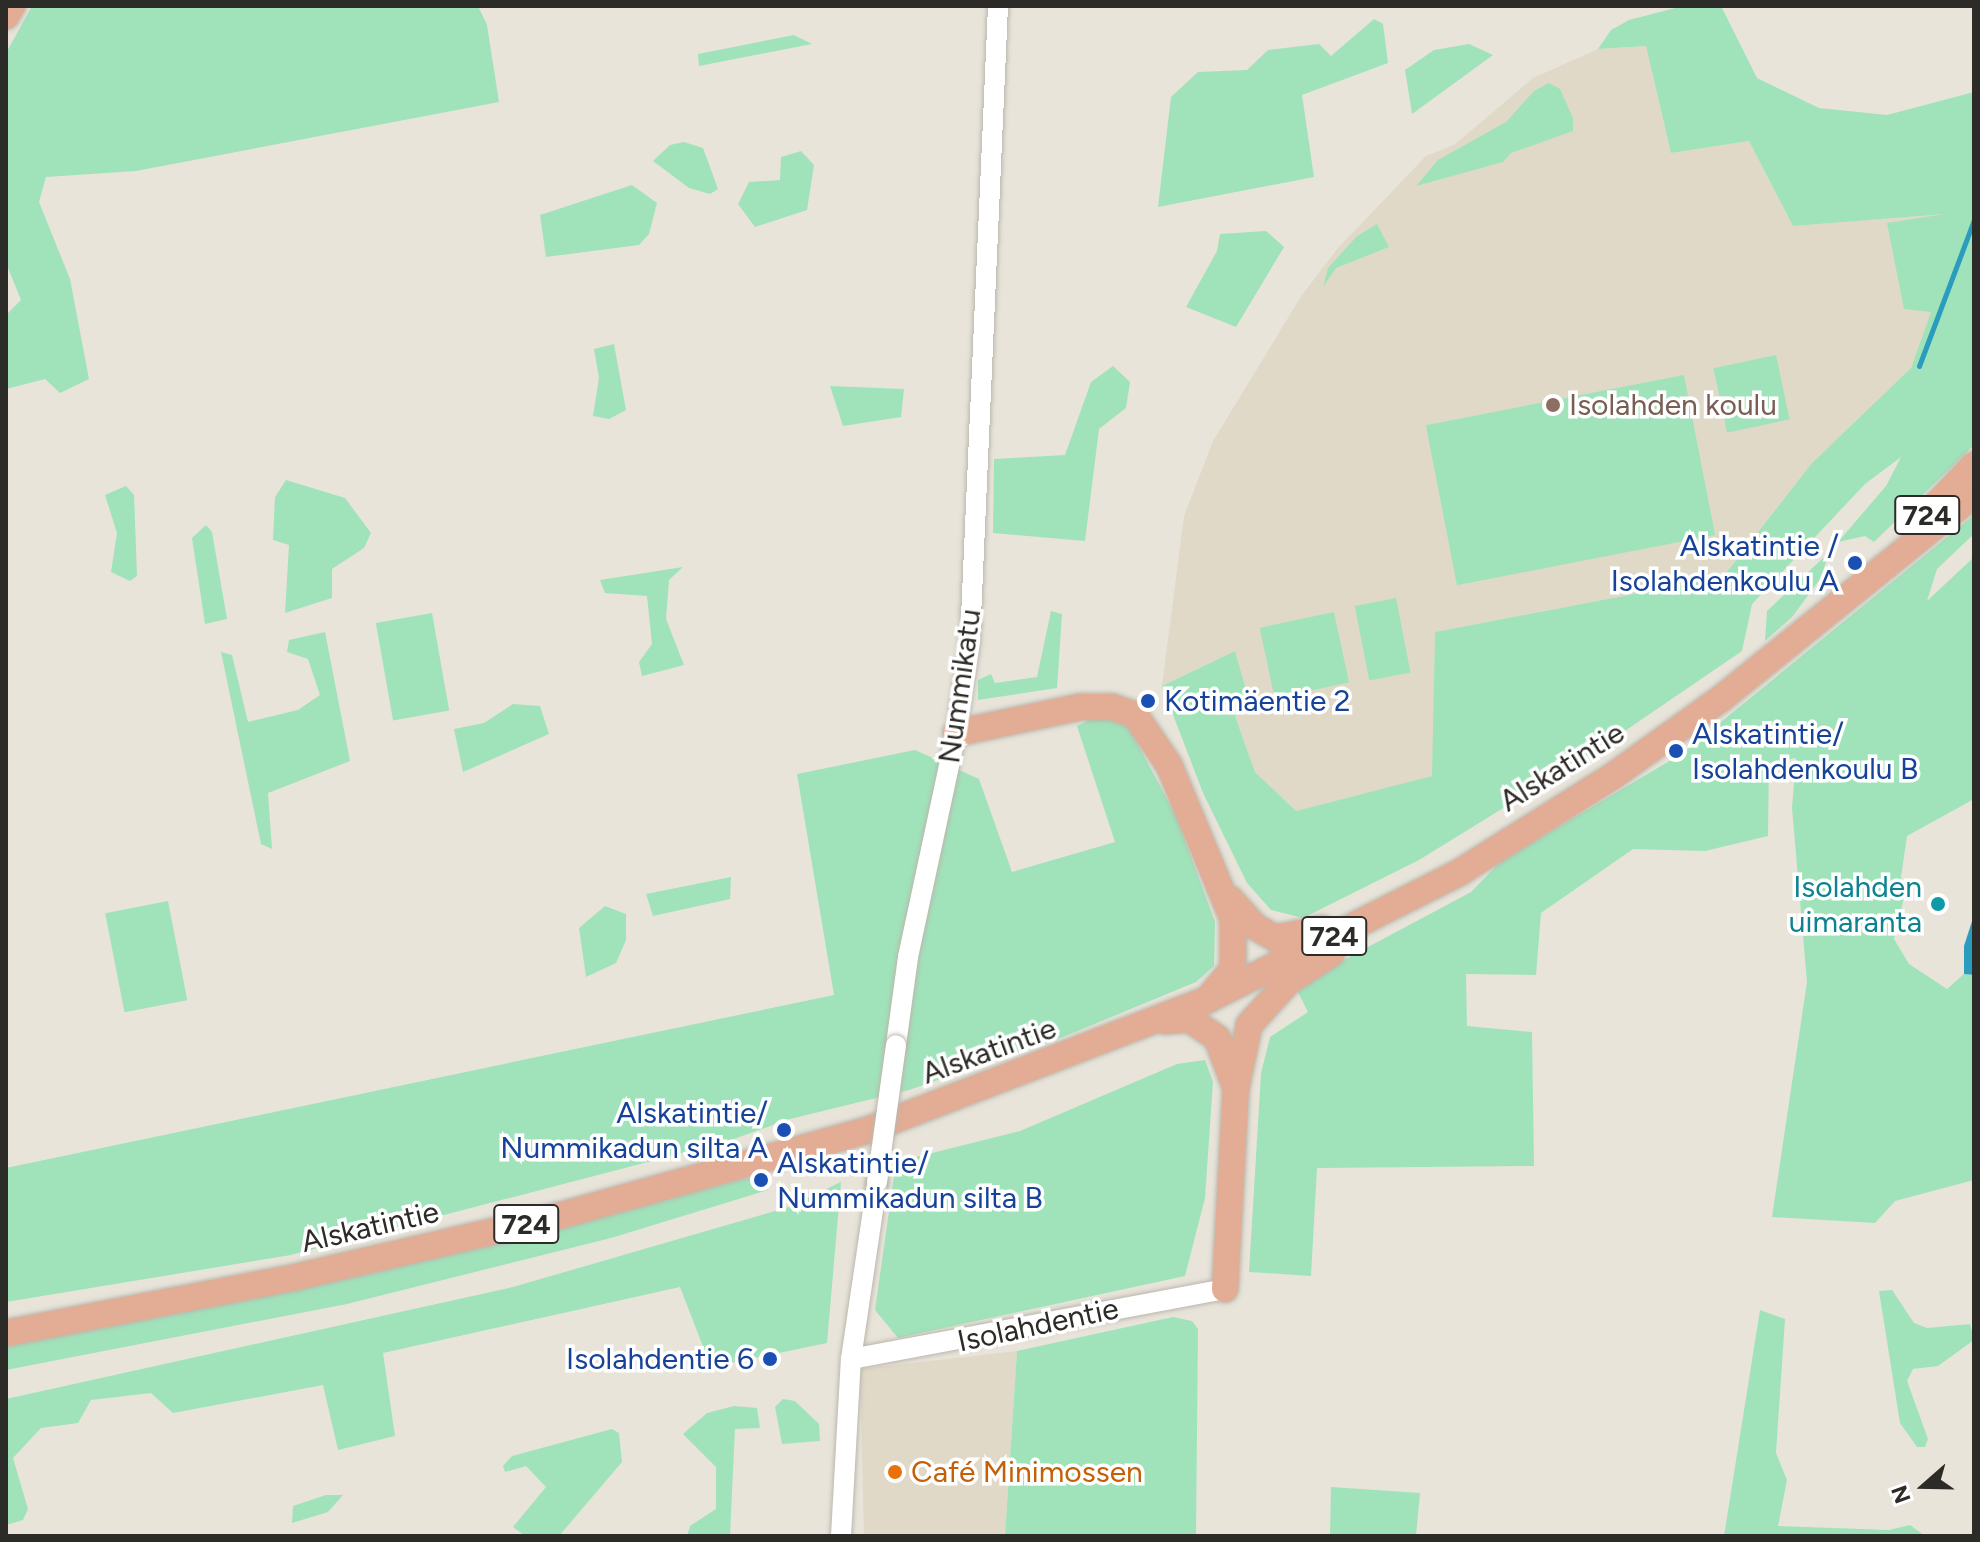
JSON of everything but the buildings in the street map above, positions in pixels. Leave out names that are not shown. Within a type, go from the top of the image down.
[{"type":"main road","points":[[6,16],[12,6]]},
{"type":"main road","name":"Alskatintie","points":[[1880,566],[1974,465]]},
{"type":"main road","name":"Alskatintie","points":[[6,1333],[296,1277],[551,1218],[868,1130],[1154,1023],[1207,1000],[1460,872],[1512,835],[1679,730],[1880,566],[1974,495]]},
{"type":"main road","points":[[956,733],[1080,707],[1112,707],[1135,715],[1169,765],[1233,919],[1236,946],[1233,969],[1207,1000]]},
{"type":"main road","points":[[1219,882],[1254,926],[1275,938],[1291,937],[1340,921],[1512,835]]},
{"type":"main road","points":[[1225,1289],[1236,1088],[1249,1025],[1262,1006],[1289,981],[1460,872]]},
{"type":"main road","points":[[1154,1023],[1189,1019],[1202,1024],[1217,1038],[1236,1088]]},
{"type":"street","name":"Nummikatu","points":[[841,1536],[851,1359],[908,957],[956,733],[970,640],[981,490],[998,6]]},
{"type":"street","name":"Isolahdentie","points":[[851,1359],[1225,1289]]},
{"type":"shaded area","name":"Isolahden koulu","points":[[1646,46],[1671,153],[1749,141],[1793,226],[1967,212],[1911,368],[1812,463],[1723,577],[1435,632],[1433,776],[1296,811],[1255,772],[1235,716],[1235,651],[1162,686],[1184,516],[1213,441],[1302,295],[1338,248],[1426,156],[1454,145],[1533,78],[1598,49]]},
{"type":"shaded area","points":[[1017,1351],[1005,1536],[864,1536],[860,1369]]},
{"type":"green space","points":[[32,6],[478,6],[487,25],[499,102],[136,171],[46,177],[39,202],[70,279],[89,379],[60,393],[45,379],[6,389],[6,315],[21,300],[6,263],[6,53]]},
{"type":"green space","points":[[1683,6],[1721,6],[1757,78],[1819,108],[1887,115],[1974,92],[1974,445],[1874,542],[1865,536],[1838,542],[1886,486],[1901,457],[1865,484],[1752,604],[1742,651],[1597,750],[1419,860],[1303,918],[1271,910],[1247,883],[1203,793],[1162,686],[1235,651],[1250,704],[1235,716],[1255,772],[1296,811],[1432,776],[1435,632],[1723,577],[1812,463],[1911,368],[1931,312],[1904,309],[1887,223],[1945,214],[1793,226],[1749,141],[1671,153],[1646,46],[1598,49],[1611,30],[1629,20]]},
{"type":"green space","points":[[1374,19],[1383,24],[1388,63],[1302,95],[1314,177],[1158,207],[1171,97],[1198,72],[1247,70],[1268,50],[1319,44],[1331,56]]},
{"type":"green space","points":[[794,35],[812,44],[699,66],[698,54]]},
{"type":"green space","points":[[1469,44],[1493,55],[1412,114],[1405,70],[1434,50]]},
{"type":"green space","points":[[1549,83],[1560,89],[1573,118],[1573,131],[1511,153],[1503,162],[1416,186],[1438,160],[1506,122],[1534,91]]},
{"type":"green space","points":[[684,142],[703,148],[718,189],[710,194],[689,188],[653,161],[670,145]]},
{"type":"green space","points":[[801,151],[814,165],[807,210],[755,227],[738,204],[749,182],[780,180],[781,157]]},
{"type":"green space","points":[[632,185],[657,203],[649,234],[639,245],[546,257],[540,215]]},
{"type":"green space","points":[[1377,224],[1389,247],[1336,268],[1323,287],[1328,268],[1357,236]]},
{"type":"green space","points":[[1266,231],[1284,247],[1236,327],[1186,307],[1217,251],[1220,234]]},
{"type":"green space","points":[[614,344],[626,410],[609,419],[593,416],[599,378],[594,349]]},
{"type":"green space","points":[[1776,355],[1790,420],[1727,433],[1713,368]]},
{"type":"green space","points":[[1113,366],[1130,382],[1126,408],[1099,429],[1085,541],[993,533],[994,459],[1065,455],[1091,382]]},
{"type":"green space","points":[[1684,375],[1715,535],[1457,585],[1426,425]]},
{"type":"green space","points":[[830,386],[904,389],[901,417],[843,426]]},
{"type":"green space","points":[[286,480],[345,498],[371,533],[364,548],[332,569],[332,598],[285,613],[289,545],[273,540],[275,497]]},
{"type":"green space","points":[[126,486],[134,495],[137,576],[130,581],[111,572],[117,533],[105,495]]},
{"type":"green space","points":[[1974,515],[1974,534],[1937,569],[1927,601],[1974,557],[1974,799],[1907,836],[1901,877],[1905,893],[1894,939],[1909,964],[1947,989],[1964,974],[1974,975],[1974,1180],[1895,1201],[1875,1223],[1772,1217],[1807,982],[1792,808],[1796,758],[1769,763],[1768,836],[1705,851],[1633,849],[1541,913],[1536,975],[1466,974],[1467,1026],[1532,1032],[1534,1166],[1317,1168],[1311,1276],[1249,1272],[1261,1073],[1270,1037],[1308,1012],[1295,986],[1471,892],[1502,860],[1683,753]]},
{"type":"green space","points":[[206,525],[212,532],[227,619],[205,624],[192,538]]},
{"type":"green space","points":[[1823,558],[1827,560],[1820,579],[1793,616],[1765,641],[1767,611]]},
{"type":"green space","points":[[683,567],[669,580],[666,619],[684,665],[642,676],[639,662],[652,644],[647,596],[605,593],[600,580]]},
{"type":"green space","points":[[1396,598],[1411,673],[1369,681],[1355,606]]},
{"type":"green space","points":[[1051,611],[1062,614],[1057,688],[978,700],[978,680],[991,674],[995,683],[1037,677]]},
{"type":"green space","points":[[1334,612],[1349,682],[1275,698],[1260,628]]},
{"type":"green space","points":[[432,613],[449,710],[393,720],[376,623]]},
{"type":"green space","points":[[325,632],[350,761],[268,793],[272,849],[261,844],[221,652],[232,655],[248,722],[298,710],[320,695],[308,659],[287,652],[289,640]]},
{"type":"green space","points":[[513,704],[540,706],[549,734],[463,772],[454,729],[484,723]]},
{"type":"green space","points":[[1097,716],[1128,726],[1176,816],[1215,922],[1214,966],[1196,982],[1063,1037],[909,1090],[790,1119],[728,1141],[291,1255],[6,1302],[6,1168],[834,995],[797,774],[915,750],[979,779],[1012,872],[1115,842],[1077,726]]},
{"type":"green space","points":[[731,877],[730,899],[653,916],[646,894]]},
{"type":"green space","points":[[168,901],[187,1000],[124,1012],[105,913]]},
{"type":"green space","points":[[605,906],[626,914],[626,940],[616,963],[586,977],[579,928]]},
{"type":"green space","points":[[1205,1060],[1213,1082],[1205,1198],[1185,1276],[898,1338],[875,1310],[896,1162],[1020,1131],[1177,1064]]},
{"type":"green space","points":[[764,1174],[768,1190],[611,1238],[347,1304],[6,1370],[6,1345],[342,1279]]},
{"type":"green space","points":[[841,1182],[827,1343],[711,1367],[680,1287],[383,1353],[395,1436],[338,1450],[323,1385],[173,1413],[151,1393],[91,1400],[78,1423],[41,1428],[13,1458],[28,1509],[23,1520],[6,1525],[6,1399],[513,1287],[789,1207]]},
{"type":"green space","points":[[1892,1290],[1914,1323],[1927,1328],[1970,1324],[1974,1340],[1938,1366],[1913,1369],[1907,1381],[1928,1439],[1925,1447],[1917,1447],[1900,1423],[1879,1291]]},
{"type":"green space","points":[[1760,1310],[1785,1319],[1776,1453],[1787,1480],[1778,1526],[1889,1530],[1910,1525],[1925,1536],[1724,1536]]},
{"type":"green space","points":[[1173,1317],[1192,1321],[1198,1329],[1196,1536],[1005,1536],[1017,1351]]},
{"type":"green space","points":[[783,1399],[795,1401],[819,1424],[820,1441],[782,1444],[775,1407]]},
{"type":"green space","points":[[734,1406],[757,1408],[760,1428],[735,1429],[730,1536],[687,1536],[690,1526],[716,1509],[716,1467],[683,1434],[707,1413]]},
{"type":"green space","points":[[612,1429],[619,1433],[622,1462],[559,1536],[525,1536],[513,1527],[546,1487],[526,1466],[505,1472],[503,1466],[512,1456]]},
{"type":"green space","points":[[1331,1487],[1420,1493],[1416,1536],[1330,1536]]},
{"type":"green space","points":[[326,1495],[343,1495],[328,1512],[292,1523],[293,1506]]},
{"type":"water","points":[[1974,915],[1974,975],[1964,974],[1964,946]]},
{"type":"waterway","points":[[1919,366],[1974,220]]},
{"type":"place","name":"Isolahden koulu","points":[[1553,405]]},
{"type":"place","name":"Alskatintie / Isolahdenkoulu A","points":[[1855,563]]},
{"type":"place","name":"Kotimäentie 2","points":[[1148,701]]},
{"type":"place","name":"Alskatintie/ Isolahdenkoulu B","points":[[1676,751]]},
{"type":"place","name":"Isolahden uimaranta","points":[[1938,904]]},
{"type":"place","name":"Alskatintie/ Nummikadun silta A","points":[[784,1130]]},
{"type":"place","name":"Alskatintie/ Nummikadun silta B","points":[[761,1180]]},
{"type":"place","name":"Isolahdentie 6","points":[[770,1359]]},
{"type":"place","name":"Café Minimossen","points":[[895,1472]]}]
